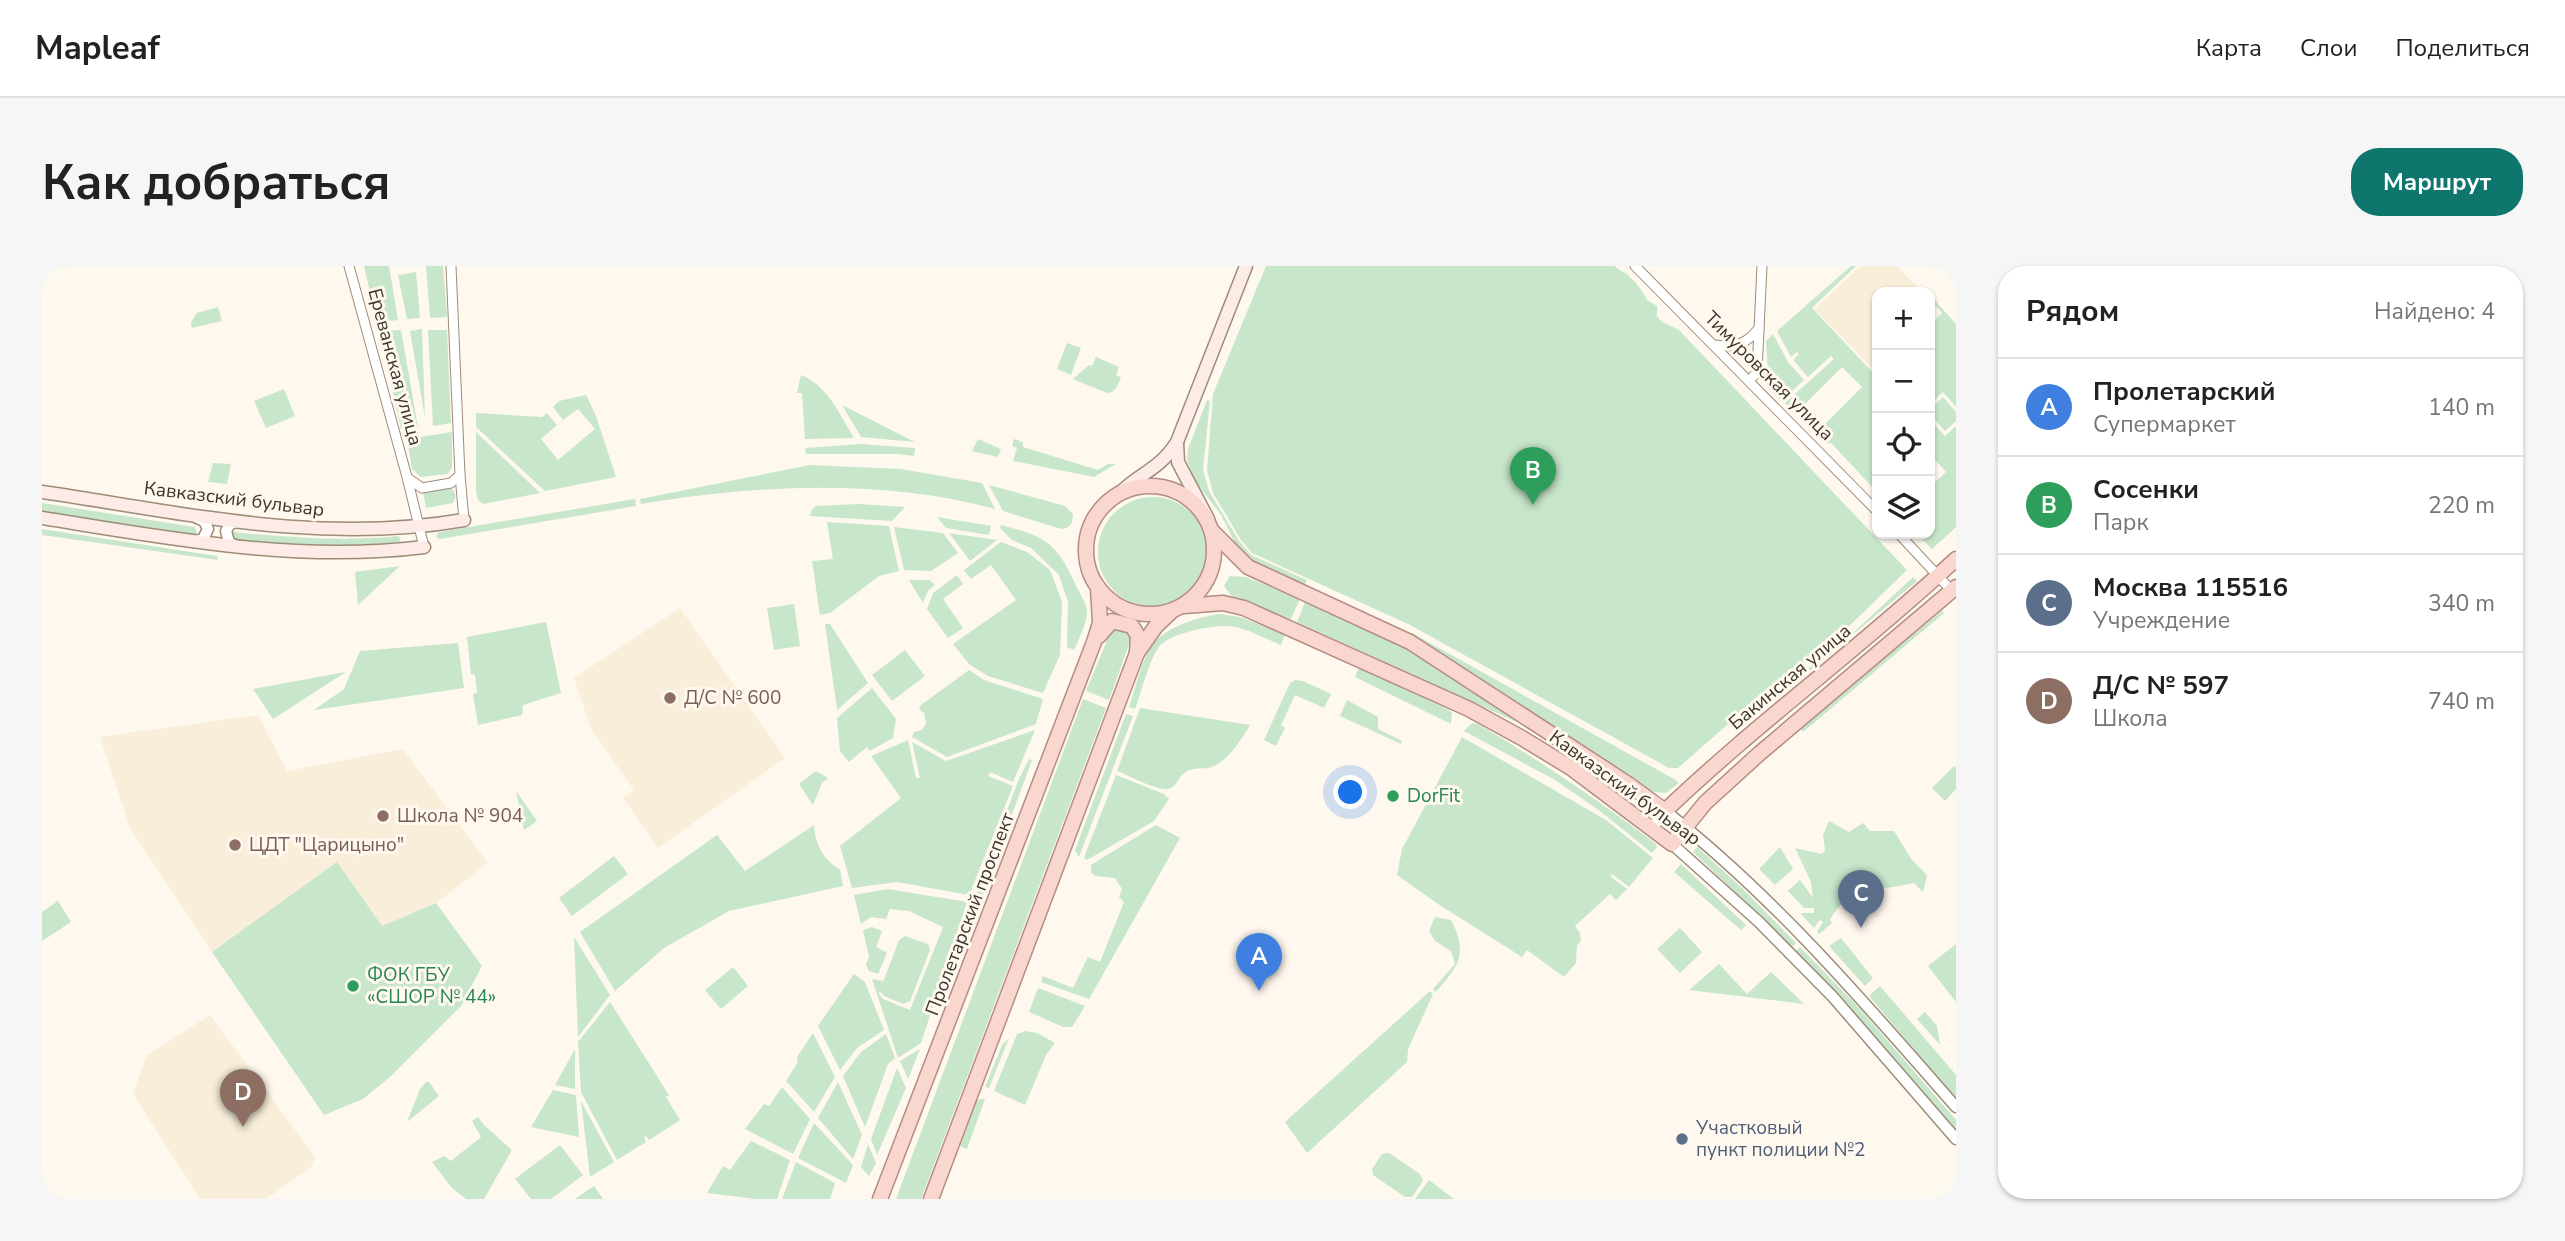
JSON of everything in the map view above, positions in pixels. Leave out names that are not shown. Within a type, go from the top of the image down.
[{"type":"main road","points":[[1178,609],[1151,614],[1135,611],[1116,601],[1098,587],[1088,569],[1086,544],[1089,529],[1100,509],[1131,482],[1161,463],[1177,442],[1246,266]]},
{"type":"main road","points":[[931,1199],[1137,653],[1156,626],[1196,596],[1209,577],[1215,559],[1211,526],[1203,506],[1183,474],[1178,461],[1177,442]]},
{"type":"main road","points":[[1121,492],[1145,486],[1171,492],[1187,500],[1211,526]]},
{"type":"main road","name":"Кавказский бульвар","points":[[42,492],[197,518],[338,531],[419,527],[464,520]]},
{"type":"main road","points":[[42,518],[289,552],[349,553],[424,547]]},
{"type":"main road","name":"Кавказский бульвар","points":[[1211,526],[1248,567],[1410,642],[1616,776],[1665,811]]},
{"type":"main road","name":"Бакинская улица","points":[[1665,811],[1731,751],[1956,559]]},
{"type":"main road","name":"Пролетарский проспект","points":[[880,1199],[1094,642],[1100,623],[1098,587]]},
{"type":"main road","name":"Бакинская улица","points":[[1672,844],[1704,803],[1954,589]]},
{"type":"main road","name":"Кавказский бульвар","points":[[1178,609],[1206,602],[1244,608],[1469,709],[1571,768],[1672,844]]},
{"type":"main road","name":"Пролетарский проспект","points":[[1094,642],[1108,624],[1117,620],[1132,626],[1136,631],[1137,653]]},
{"type":"street","name":"Ереванская улица","points":[[349,266],[424,547]]},
{"type":"street","points":[[451,266],[464,520]]},
{"type":"street","name":"Тимуровская улица","points":[[1635,266],[1872,506]]},
{"type":"street","points":[[1750,380],[1757,372],[1762,266]]},
{"type":"street","points":[[1714,345],[1732,346],[1744,343],[1759,328]]},
{"type":"street","points":[[407,477],[422,488],[451,483],[460,475]]},
{"type":"street","points":[[195,541],[203,539],[208,528],[204,521],[197,518]]},
{"type":"street","points":[[236,546],[229,542],[226,531],[230,524],[238,522]]},
{"type":"street","points":[[1904,539],[1954,589]]},
{"type":"street","name":"Кавказский бульвар","points":[[1665,811],[1744,880],[1820,955],[1956,1107]]},
{"type":"street","name":"Бакинская улица","points":[[1652,828],[1665,811]]},
{"type":"street","name":"Кавказский бульвар","points":[[1672,844],[1759,922],[1833,997],[1909,1081],[1956,1139]]},
{"type":"shaded area","points":[[1860,266],[1897,266],[1917,287],[1872,287],[1872,368],[1814,309]]},
{"type":"shaded area","points":[[680,608],[785,758],[658,848],[623,798],[634,790],[591,729],[574,678]]},
{"type":"shaded area","name":"ЦДТ \"Царицыно\"","points":[[258,715],[287,771],[403,749],[488,863],[436,903],[382,926],[337,862],[212,952],[130,828],[100,737]]},
{"type":"shaded area","points":[[210,1015],[315,1157],[311,1167],[266,1199],[200,1199],[133,1094],[147,1055]]},
{"type":"green space","points":[[364,266],[389,266],[398,320],[377,322]]},
{"type":"green space","points":[[426,266],[443,266],[447,317],[430,318]]},
{"type":"green space","points":[[1266,266],[1615,266],[1631,278],[1647,300],[1657,306],[1657,316],[1662,322],[1679,330],[1872,533],[1872,539],[1878,539],[1907,570],[1823,650],[1727,725],[1678,768],[1669,768],[1410,625],[1252,553],[1241,540],[1213,493],[1207,470],[1213,394]]},
{"type":"green space","points":[[1851,266],[1856,266],[1812,308],[1872,372],[1872,487],[1830,442],[1828,444],[1785,403],[1834,359],[1831,356],[1808,377],[1793,360],[1799,354],[1797,352],[1791,357],[1777,331]],"holes":[[[1842,367],[1862,387],[1825,424],[1805,404]]]},
{"type":"green space","points":[[416,272],[420,318],[407,319],[398,275]]},
{"type":"green space","points":[[1935,301],[1956,324],[1956,407],[1943,392],[1935,399],[1935,320],[1942,313]]},
{"type":"green space","points":[[218,307],[222,321],[192,328],[191,322],[197,313]]},
{"type":"green space","points":[[422,329],[425,418],[410,331]]},
{"type":"green space","points":[[401,330],[418,427],[401,429],[379,331]]},
{"type":"green space","points":[[428,330],[447,330],[451,423],[433,426]]},
{"type":"green space","points":[[1773,334],[1788,362],[1804,380],[1781,401],[1769,389],[1766,341]]},
{"type":"green space","points":[[1067,343],[1081,348],[1071,375],[1057,369]]},
{"type":"green space","points":[[1096,357],[1119,367],[1116,375],[1121,377],[1116,388],[1110,393],[1073,379],[1089,365],[1092,366]]},
{"type":"green space","points":[[801,375],[819,386],[826,394],[854,438],[805,439],[802,393],[797,393]]},
{"type":"green space","points":[[284,389],[295,416],[266,428],[254,401]]},
{"type":"green space","points":[[586,395],[596,416],[616,477],[545,491],[476,427],[476,413],[542,417],[547,413],[557,425],[541,439],[558,460],[595,429],[578,409],[563,420],[553,407],[559,401]]},
{"type":"green space","points":[[1943,397],[1956,412],[1956,421],[1945,431],[1935,420],[1935,404]]},
{"type":"green space","points":[[1207,400],[1210,401],[1203,470],[1209,491],[1239,541],[1251,555],[1307,580],[1305,585],[1251,560],[1235,543],[1221,515],[1195,481],[1187,460],[1188,449]]},
{"type":"green space","points":[[842,405],[915,442],[861,437]]},
{"type":"green space","points":[[1935,425],[1945,436],[1956,426],[1956,527],[1932,549],[1922,539],[1935,539],[1935,482],[1946,472],[1935,460]]},
{"type":"green space","points":[[452,432],[452,467],[448,474],[421,477],[412,469],[407,439]]},
{"type":"green space","points":[[476,432],[540,493],[483,504],[478,500]]},
{"type":"green space","points":[[978,439],[1001,449],[998,457],[972,451]]},
{"type":"green space","points":[[1014,439],[1023,442],[1023,447],[1098,470],[1108,464],[1116,464],[1094,477],[1013,461],[1017,448],[1012,446]]},
{"type":"green space","points":[[861,444],[915,448],[914,456],[806,454],[805,448]]},
{"type":"green space","points":[[213,463],[231,464],[227,484],[208,482]]},
{"type":"green space","points":[[810,465],[901,469],[982,483],[995,509],[908,492],[819,488],[729,492],[641,504],[640,499]]},
{"type":"green space","points":[[989,485],[1065,506],[1073,514],[1072,523],[1061,529],[1003,511]]},
{"type":"green space","points":[[450,487],[455,494],[453,503],[426,508],[423,492]]},
{"type":"green space","points":[[1153,497],[1174,501],[1192,513],[1204,531],[1208,552],[1204,573],[1192,591],[1174,603],[1153,607],[1132,603],[1114,591],[1102,573],[1098,552],[1102,531],[1114,513],[1132,501]]},
{"type":"green space","points":[[635,499],[636,506],[440,539],[436,537],[439,532]]},
{"type":"green space","points":[[42,503],[195,527],[197,534],[193,537],[42,512]]},
{"type":"green space","points":[[858,504],[905,507],[892,521],[810,516],[816,506]]},
{"type":"green space","points":[[937,517],[991,526],[989,535],[946,528]]},
{"type":"green space","points":[[827,522],[889,526],[899,571],[879,576],[830,613],[820,615],[812,561],[833,559]]},
{"type":"green space","points":[[1001,525],[1040,538],[1056,551],[1063,561],[1087,610],[1084,627],[1074,650],[1067,647],[1068,602],[1059,575],[1031,548],[1012,540],[1000,528]]},
{"type":"green space","points":[[894,527],[943,533],[958,553],[931,571],[904,570]]},
{"type":"green space","points":[[42,529],[217,556],[218,560],[42,535]]},
{"type":"green space","points":[[232,532],[336,539],[399,536],[401,543],[358,546],[295,545],[231,539]]},
{"type":"green space","points":[[949,533],[997,540],[970,561]]},
{"type":"green space","points":[[1001,542],[1027,552],[1050,570],[1062,602],[1060,655],[1043,693],[988,676],[970,665],[953,644],[1016,600],[991,565],[971,579],[964,570]]},
{"type":"green space","points":[[400,566],[358,605],[355,572]]},
{"type":"green space","points":[[957,575],[963,584],[943,599],[963,628],[948,638],[927,609],[933,593]]},
{"type":"green space","points":[[1230,576],[1246,577],[1300,599],[1291,619],[1232,597],[1224,586]]},
{"type":"green space","points":[[1913,577],[1917,581],[1777,698],[1775,695],[1853,633]]},
{"type":"green space","points":[[909,580],[930,580],[935,585],[928,591],[923,603]]},
{"type":"green space","points":[[1305,602],[1406,647],[1580,759],[1647,806],[1530,728],[1297,622]]},
{"type":"green space","points":[[794,604],[800,646],[774,650],[767,608]]},
{"type":"green space","points":[[1942,611],[1944,613],[1803,732],[1800,728],[1805,723]]},
{"type":"green space","points":[[1219,614],[1240,617],[1285,635],[1281,645],[1246,630],[1227,626],[1194,630],[1172,638],[1158,648],[1135,709],[1129,707],[1145,658],[1153,644],[1183,624]]},
{"type":"green space","points":[[546,622],[561,693],[523,705],[522,715],[478,725],[473,694],[477,693],[475,675],[471,674],[467,637]]},
{"type":"green space","points":[[825,624],[830,624],[868,683],[837,710]]},
{"type":"green space","points":[[1113,626],[1130,629],[1131,639],[1109,700],[1086,691]]},
{"type":"green space","points":[[1412,633],[1679,783],[1666,793],[1645,788],[1410,636]]},
{"type":"green space","points":[[458,643],[464,688],[314,710],[344,689],[360,651]]},
{"type":"green space","points":[[905,650],[925,676],[892,701],[872,675]]},
{"type":"green space","points":[[1359,667],[1449,710],[1452,713],[1451,724],[1355,677]]},
{"type":"green space","points":[[969,670],[984,680],[1043,699],[1036,724],[947,757],[912,737],[914,732],[922,730],[926,723],[924,713],[919,709]]},
{"type":"green space","points":[[346,672],[273,719],[253,689],[340,673]]},
{"type":"green space","points":[[1295,680],[1331,694],[1324,708],[1295,695],[1281,725],[1285,728],[1276,746],[1264,740],[1290,683]]},
{"type":"green space","points":[[872,688],[896,719],[893,738],[870,751],[867,747],[849,762],[840,751],[837,718]]},
{"type":"green space","points":[[1083,699],[1106,708],[921,1199],[896,1199]]},
{"type":"green space","points":[[1347,700],[1378,717],[1378,729],[1402,741],[1401,744],[1340,716]]},
{"type":"green space","points":[[1140,708],[1250,725],[1235,748],[1220,763],[1187,771],[1173,787],[1163,789],[1117,771]]},
{"type":"green space","points":[[1126,714],[1133,716],[1079,857],[1075,850]]},
{"type":"green space","points":[[1472,723],[1478,724],[1569,781],[1657,847],[1652,853],[1600,811],[1555,780],[1464,731]]},
{"type":"green space","points":[[1035,730],[1013,782],[990,772],[988,776],[1013,786],[969,895],[897,882],[852,888],[840,846],[901,798],[871,756],[908,740],[916,778],[920,778],[912,742],[946,761]]},
{"type":"green space","points":[[1462,737],[1606,820],[1653,858],[1629,887],[1612,874],[1610,876],[1627,889],[1616,900],[1610,894],[1575,926],[1581,941],[1577,945],[1576,963],[1564,977],[1527,950],[1522,957],[1397,875],[1402,849]]},
{"type":"green space","points":[[1029,759],[1032,760],[947,992],[941,989],[1018,781]]},
{"type":"green space","points":[[1954,766],[1956,789],[1945,801],[1932,788]]},
{"type":"green space","points":[[816,771],[828,778],[822,783],[813,805],[799,784]]},
{"type":"green space","points":[[1116,775],[1164,794],[1169,799],[1154,821],[1087,860],[1085,855]]},
{"type":"green space","points":[[516,791],[537,821],[524,830]]},
{"type":"green space","points":[[1829,821],[1849,832],[1863,823],[1870,831],[1894,831],[1912,860],[1927,875],[1923,892],[1914,883],[1856,895],[1837,909],[1830,920],[1832,923],[1819,934],[1817,932],[1823,922],[1820,920],[1814,928],[1800,913],[1814,913],[1814,908],[1804,908],[1788,891],[1800,880],[1813,898],[1811,882],[1795,848],[1822,854],[1825,850],[1823,835]]},
{"type":"green space","points":[[814,825],[818,845],[829,861],[840,870],[843,886],[729,911],[664,948],[615,991],[580,932],[717,835],[745,871]]},
{"type":"green space","points":[[1156,825],[1180,838],[1089,999],[1041,982],[1043,976],[1073,988],[1088,957],[1100,962],[1124,902],[1119,897],[1122,889],[1115,878],[1095,876],[1091,872],[1091,865]]},
{"type":"green space","points":[[1697,847],[1796,943],[1792,947],[1693,852]]},
{"type":"green space","points":[[1780,847],[1793,869],[1775,885],[1759,869]]},
{"type":"green space","points":[[614,856],[628,874],[572,916],[559,898]]},
{"type":"green space","name":"ФОК ГБУ «СШОР № 44»","points":[[337,862],[382,926],[436,903],[482,966],[461,1006],[391,1076],[363,1099],[324,1115],[212,952]]},
{"type":"green space","points":[[1681,864],[1746,925],[1741,930],[1674,872]]},
{"type":"green space","points":[[888,889],[967,902],[921,1043],[898,1058],[872,979],[883,981],[882,985],[899,940],[905,936],[928,944],[930,950],[910,1001],[903,1004],[884,996],[880,991],[879,994],[883,999],[910,1010],[943,927],[909,911],[890,909],[886,919],[871,917],[861,924],[854,895]]},
{"type":"green space","points":[[58,901],[71,922],[42,941],[42,912]]},
{"type":"green space","points":[[1435,917],[1451,920],[1460,951],[1455,967],[1436,992],[1433,989],[1455,964],[1451,951],[1435,941],[1429,931]]},
{"type":"green space","points":[[872,927],[882,931],[876,947],[887,953],[878,974],[869,971],[866,965],[869,957],[863,930]]},
{"type":"green space","points":[[1680,928],[1702,952],[1680,973],[1657,949]]},
{"type":"green space","points":[[574,937],[610,995],[578,1037]]},
{"type":"green space","points":[[1841,938],[1873,978],[1865,986],[1829,946]]},
{"type":"green space","points":[[1956,944],[1956,1002],[1928,966]]},
{"type":"green space","points":[[1800,947],[1862,1011],[1956,1120],[1956,1130],[1796,951]]},
{"type":"green space","points":[[1719,964],[1747,994],[1771,972],[1804,1004],[1689,990]]},
{"type":"green space","points":[[733,967],[748,986],[721,1009],[705,990]]},
{"type":"green space","points":[[854,974],[865,982],[884,1030],[857,1048],[840,1070],[818,1026]]},
{"type":"green space","points":[[1880,986],[1956,1075],[1956,1099],[1869,996]]},
{"type":"green space","points":[[1038,988],[1085,1006],[1072,1027],[1063,1027],[1029,1012]]},
{"type":"green space","points":[[1430,991],[1433,994],[1408,1049],[1407,1062],[1307,1153],[1285,1122]]},
{"type":"green space","points":[[610,1002],[669,1095],[666,1097],[680,1120],[649,1140],[644,1137],[646,1142],[617,1160],[581,1092],[578,1042]]},
{"type":"green space","points":[[1925,1012],[1937,1026],[1940,1045],[1917,1019]]},
{"type":"green space","points":[[1026,1031],[1037,1033],[1055,1043],[1046,1055],[1025,1105],[994,1091],[1017,1034]]},
{"type":"green space","points":[[813,1033],[835,1077],[814,1112],[786,1081],[798,1062],[797,1057]]},
{"type":"green space","points":[[886,1034],[895,1058],[888,1064],[865,1127],[843,1076],[861,1052]]},
{"type":"green space","points":[[1009,1038],[989,1088],[985,1087],[1002,1045]]},
{"type":"green space","points":[[575,1049],[575,1089],[555,1085]]},
{"type":"green space","points":[[920,1049],[908,1079],[900,1061]]},
{"type":"green space","points":[[897,1068],[906,1088],[877,1155],[871,1139]]},
{"type":"green space","points":[[429,1082],[439,1096],[407,1122],[420,1089]]},
{"type":"green space","points":[[838,1082],[862,1135],[853,1159],[818,1118]]},
{"type":"green space","points":[[782,1087],[810,1119],[793,1154],[745,1129],[764,1104],[769,1106]]},
{"type":"green space","points":[[553,1090],[576,1095],[579,1137],[531,1127]]},
{"type":"green space","points":[[985,1099],[967,1149],[960,1146],[977,1100]]},
{"type":"green space","points":[[581,1101],[614,1162],[590,1177]]},
{"type":"green space","points":[[478,1117],[512,1150],[484,1199],[466,1199],[452,1188],[432,1162],[444,1156],[451,1161],[481,1137],[472,1121]]},
{"type":"green space","points":[[814,1123],[853,1165],[846,1183],[798,1158]]},
{"type":"green space","points":[[751,1141],[790,1160],[777,1199],[707,1193],[723,1166],[730,1170]]},
{"type":"green space","points":[[868,1144],[876,1163],[869,1176],[861,1167]]},
{"type":"green space","points":[[560,1145],[583,1175],[551,1199],[531,1199],[515,1179]]},
{"type":"green space","points":[[1389,1153],[1420,1174],[1423,1181],[1412,1197],[1405,1197],[1373,1175],[1372,1169],[1382,1154]]},
{"type":"green space","points":[[796,1162],[835,1183],[830,1199],[782,1199]]},
{"type":"green space","points":[[1429,1180],[1454,1199],[1415,1199]]},
{"type":"green space","points":[[594,1186],[603,1199],[575,1199]]},
{"type":"place","name":"Сосенки","points":[[1533,505]]},
{"type":"place","name":"Д/C № 600","points":[[670,698]]},
{"type":"place","name":"DorFit","points":[[1393,796]]},
{"type":"place","name":"Школа № 904","points":[[383,816]]},
{"type":"place","name":"ЦДТ \"Царицыно\"","points":[[235,845]]},
{"type":"place","name":"Москва 115516","points":[[1861,928]]},
{"type":"place","name":"ФОК ГБУ «СШОР № 44»","points":[[353,986]]},
{"type":"place","name":"Пролетарский","points":[[1259,991]]},
{"type":"place","name":"Д/C № 597","points":[[243,1127]]},
{"type":"place","name":"Участковый пункт полиции №2","points":[[1682,1139]]}]
